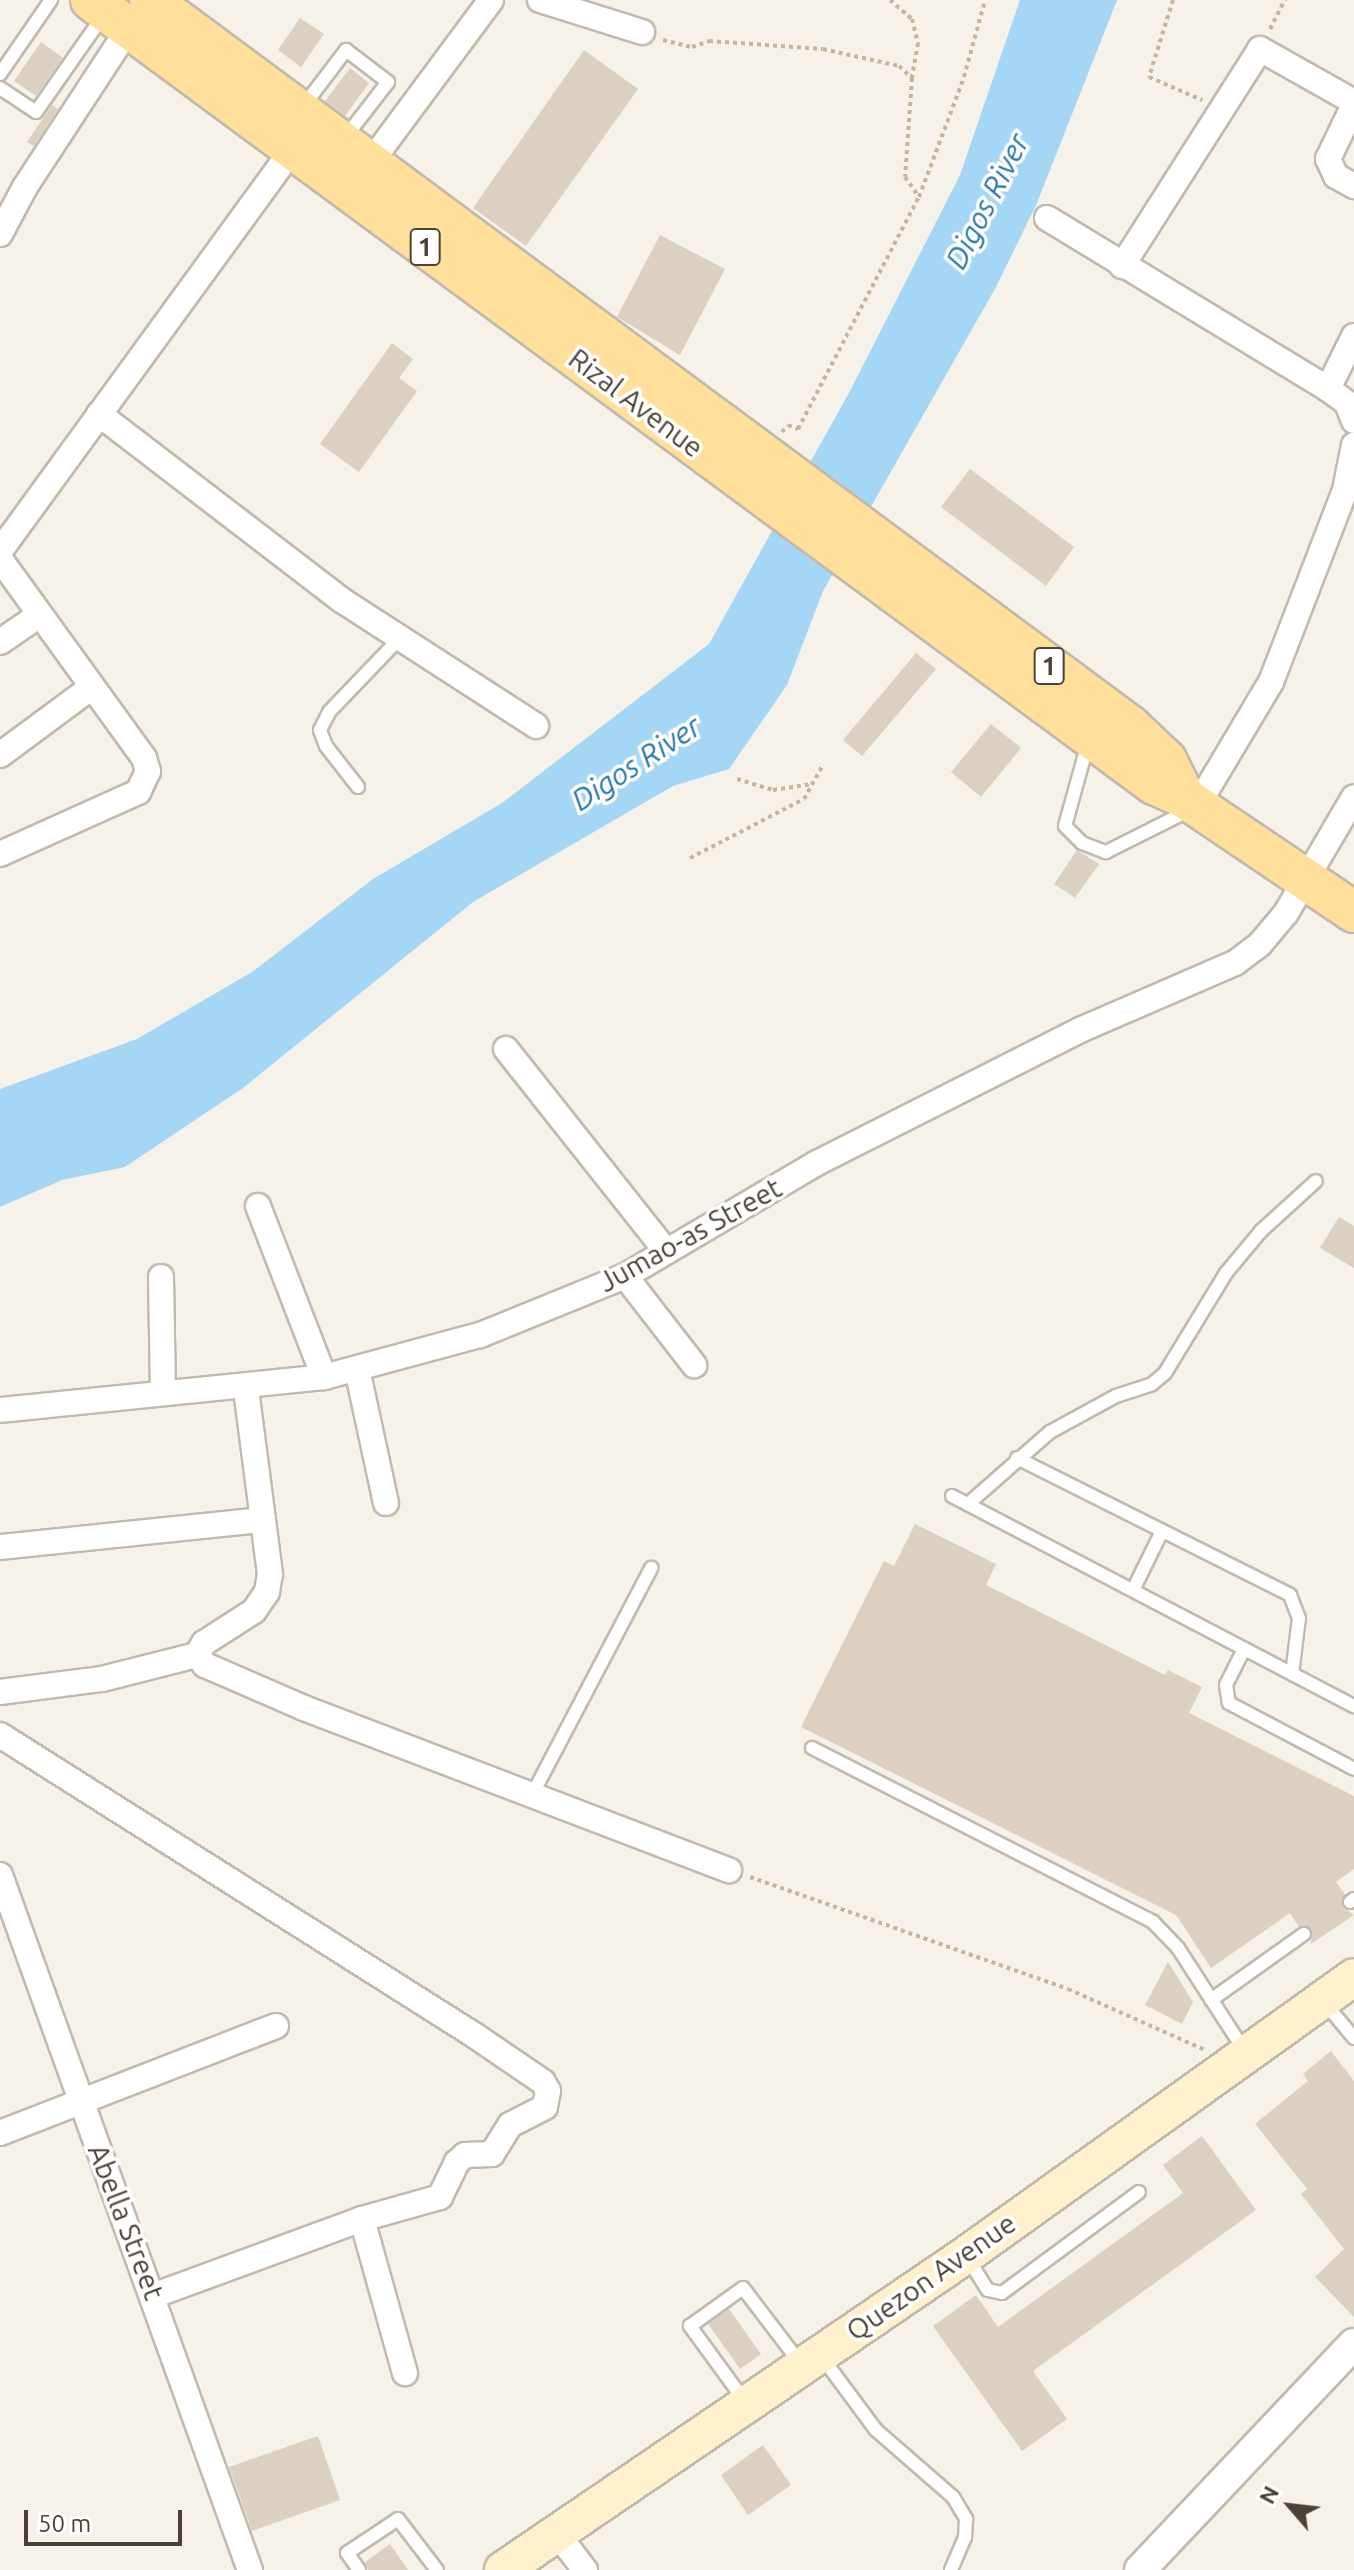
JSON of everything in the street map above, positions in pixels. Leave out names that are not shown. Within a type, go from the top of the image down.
[{"type":"main road","name":"Rizal Avenue","points":[[119,10],[324,137],[768,479]]},
{"type":"main road","name":"Rizal Avenue","points":[[324,137],[819,517],[1157,749],[1191,802]]},
{"type":"main road","name":"Rizal Avenue","points":[[885,565],[1090,736],[1154,784],[1191,802],[1354,912]]},
{"type":"main road","name":"Quezon Avenue","points":[[503,2570],[966,2255],[1238,2059],[1344,1987]]},
{"type":"street","points":[[0,551],[99,414],[324,137],[491,0]]},
{"type":"street","points":[[540,0],[642,32]]},
{"type":"street","points":[[0,234],[119,10]]},
{"type":"street","points":[[1122,266],[1225,111],[1260,49],[1354,104],[1328,159],[1336,176],[1354,186]]},
{"type":"street","points":[[1047,218],[1328,389],[1347,403],[1354,421]]},
{"type":"street","points":[[1328,389],[1354,336]]},
{"type":"street","points":[[99,414],[343,601],[536,726]]},
{"type":"street","points":[[1191,802],[1271,682],[1345,490],[1354,445]]},
{"type":"street","points":[[0,559],[38,616],[144,758],[146,783],[138,792],[0,854]]},
{"type":"street","points":[[0,642],[38,616]]},
{"type":"street","points":[[0,755],[92,687]]},
{"type":"street","name":"Jumao-as Street","points":[[0,1410],[163,1393],[246,1389],[324,1377],[480,1335],[625,1276],[879,1131],[1080,1030],[1235,963],[1275,928],[1354,797]]},
{"type":"street","points":[[506,1049],[666,1251]]},
{"type":"street","points":[[258,1206],[324,1377]]},
{"type":"street","points":[[625,1276],[694,1365]]},
{"type":"street","points":[[161,1277],[163,1393]]},
{"type":"street","points":[[357,1369],[386,1503]]},
{"type":"street","points":[[0,1692],[102,1679],[197,1655],[204,1643],[254,1611],[267,1592],[270,1574],[246,1389]]},
{"type":"street","points":[[0,1547],[263,1520]]},
{"type":"street","points":[[197,1655],[205,1665],[304,1708],[729,1870]]},
{"type":"street","points":[[0,1735],[546,2086],[545,2107],[510,2125],[492,2154],[465,2155],[440,2197],[362,2219],[155,2295]]},
{"type":"street","name":"Abella Street","points":[[0,1875],[79,2103],[155,2295],[250,2570]]},
{"type":"street","points":[[0,2133],[276,2026]]},
{"type":"street","points":[[362,2219],[405,2373]]},
{"type":"street","points":[[1140,2570],[1354,2344]]},
{"type":"street","points":[[556,2532],[585,2570]]},
{"type":"lane","points":[[0,74],[51,0]]},
{"type":"lane","points":[[0,88],[36,112],[119,10]]},
{"type":"lane","points":[[346,50],[388,82],[324,137],[346,50]]},
{"type":"lane","points":[[358,787],[320,730],[329,712],[400,638]]},
{"type":"lane","points":[[1090,736],[1065,826],[1082,843],[1106,852],[1191,802]]},
{"type":"lane","points":[[968,1504],[1017,1458],[1081,1414],[1152,1384],[1165,1373],[1226,1273],[1261,1231],[1316,1181]]},
{"type":"lane","points":[[1017,1458],[1296,1601],[1292,1674]]},
{"type":"lane","points":[[952,1496],[1354,1706]]},
{"type":"lane","points":[[1133,1590],[1162,1531]]},
{"type":"lane","points":[[531,1797],[651,1568]]},
{"type":"lane","points":[[1244,1649],[1226,1685],[1229,1703],[1354,1769]]},
{"type":"lane","points":[[812,1748],[1153,1922],[1178,1948],[1211,2000],[1238,2059]]},
{"type":"lane","points":[[1211,2000],[1304,1934]]},
{"type":"lane","points":[[1344,1987],[1354,2038]]},
{"type":"lane","points":[[966,2255],[988,2290],[1002,2293],[1139,2192]]},
{"type":"lane","points":[[746,2403],[690,2326],[743,2288],[856,2408],[953,2497],[966,2519],[965,2537],[951,2570]]},
{"type":"lane","points":[[359,2570],[347,2553],[398,2519],[437,2570]]},
{"type":"path","points":[[890,0],[912,19],[918,43],[912,78],[905,177],[919,197]]},
{"type":"path","points":[[788,425],[798,429],[919,197],[964,77],[985,0]]},
{"type":"path","points":[[1173,0],[1149,77],[1225,111]]},
{"type":"path","points":[[1260,49],[1285,0]]},
{"type":"path","points":[[642,32],[692,47],[709,41],[823,49],[899,66],[912,78]]},
{"type":"path","points":[[690,858],[804,799],[822,767]]},
{"type":"path","points":[[737,779],[773,790],[815,783]]},
{"type":"path","points":[[729,1870],[1054,1984],[1238,2059]]},
{"type":"water","name":"Digos River","points":[[1020,0],[1117,0],[1037,203],[996,287],[823,591],[787,685],[729,769],[673,786],[473,902],[243,1088],[125,1167],[62,1180],[0,1207],[0,1089],[137,1039],[252,972],[373,879],[502,803],[709,644],[850,391],[960,175]]},
{"type":"building","points":[[300,18],[324,34],[301,67],[278,50]]},
{"type":"building","points":[[41,42],[63,58],[36,96],[14,81]]},
{"type":"building","points":[[584,50],[638,89],[526,246],[473,208]]},
{"type":"building","points":[[350,68],[369,83],[345,116],[325,101]]},
{"type":"building","points":[[52,105],[58,109],[34,146],[27,142]]},
{"type":"building","points":[[660,235],[725,269],[680,355],[617,317]]},
{"type":"building","points":[[392,343],[413,359],[399,378],[417,391],[359,472],[320,444]]},
{"type":"building","points":[[970,469],[1074,547],[1046,586],[941,507]]},
{"type":"building","points":[[916,653],[936,669],[862,756],[843,740]]},
{"type":"building","points":[[991,724],[1021,748],[981,797],[951,772]]},
{"type":"building","points":[[1077,850],[1099,864],[1075,898],[1054,884]]},
{"type":"building","points":[[1339,1217],[1354,1226],[1354,1268],[1320,1248]]},
{"type":"building","points":[[915,1524],[996,1564],[986,1585],[1165,1675],[1168,1670],[1202,1687],[1189,1713],[1354,1796],[1354,1869],[1336,1882],[1345,1894],[1342,1907],[1354,1915],[1311,1944],[1312,1929],[1299,1927],[1290,1913],[1211,1968],[1176,1915],[801,1727],[884,1561],[894,1566]]},
{"type":"building","points":[[1168,1962],[1193,2002],[1182,2024],[1145,2005]]},
{"type":"building","points":[[1331,2051],[1354,2081],[1354,2317],[1315,2277],[1344,2249],[1301,2194],[1307,2189],[1255,2124],[1308,2081],[1303,2074]]},
{"type":"building","points":[[1202,2136],[1256,2210],[1033,2371],[1067,2419],[1022,2451],[933,2326],[976,2295],[998,2327],[1183,2193],[1163,2165]]},
{"type":"building","points":[[729,2309],[761,2354],[740,2369],[708,2324]]},
{"type":"building","points":[[318,2436],[340,2500],[252,2531],[229,2467]]},
{"type":"building","points":[[763,2445],[791,2485],[748,2515],[721,2475]]},
{"type":"building","points":[[390,2544],[408,2570],[368,2570],[365,2562]]}]
